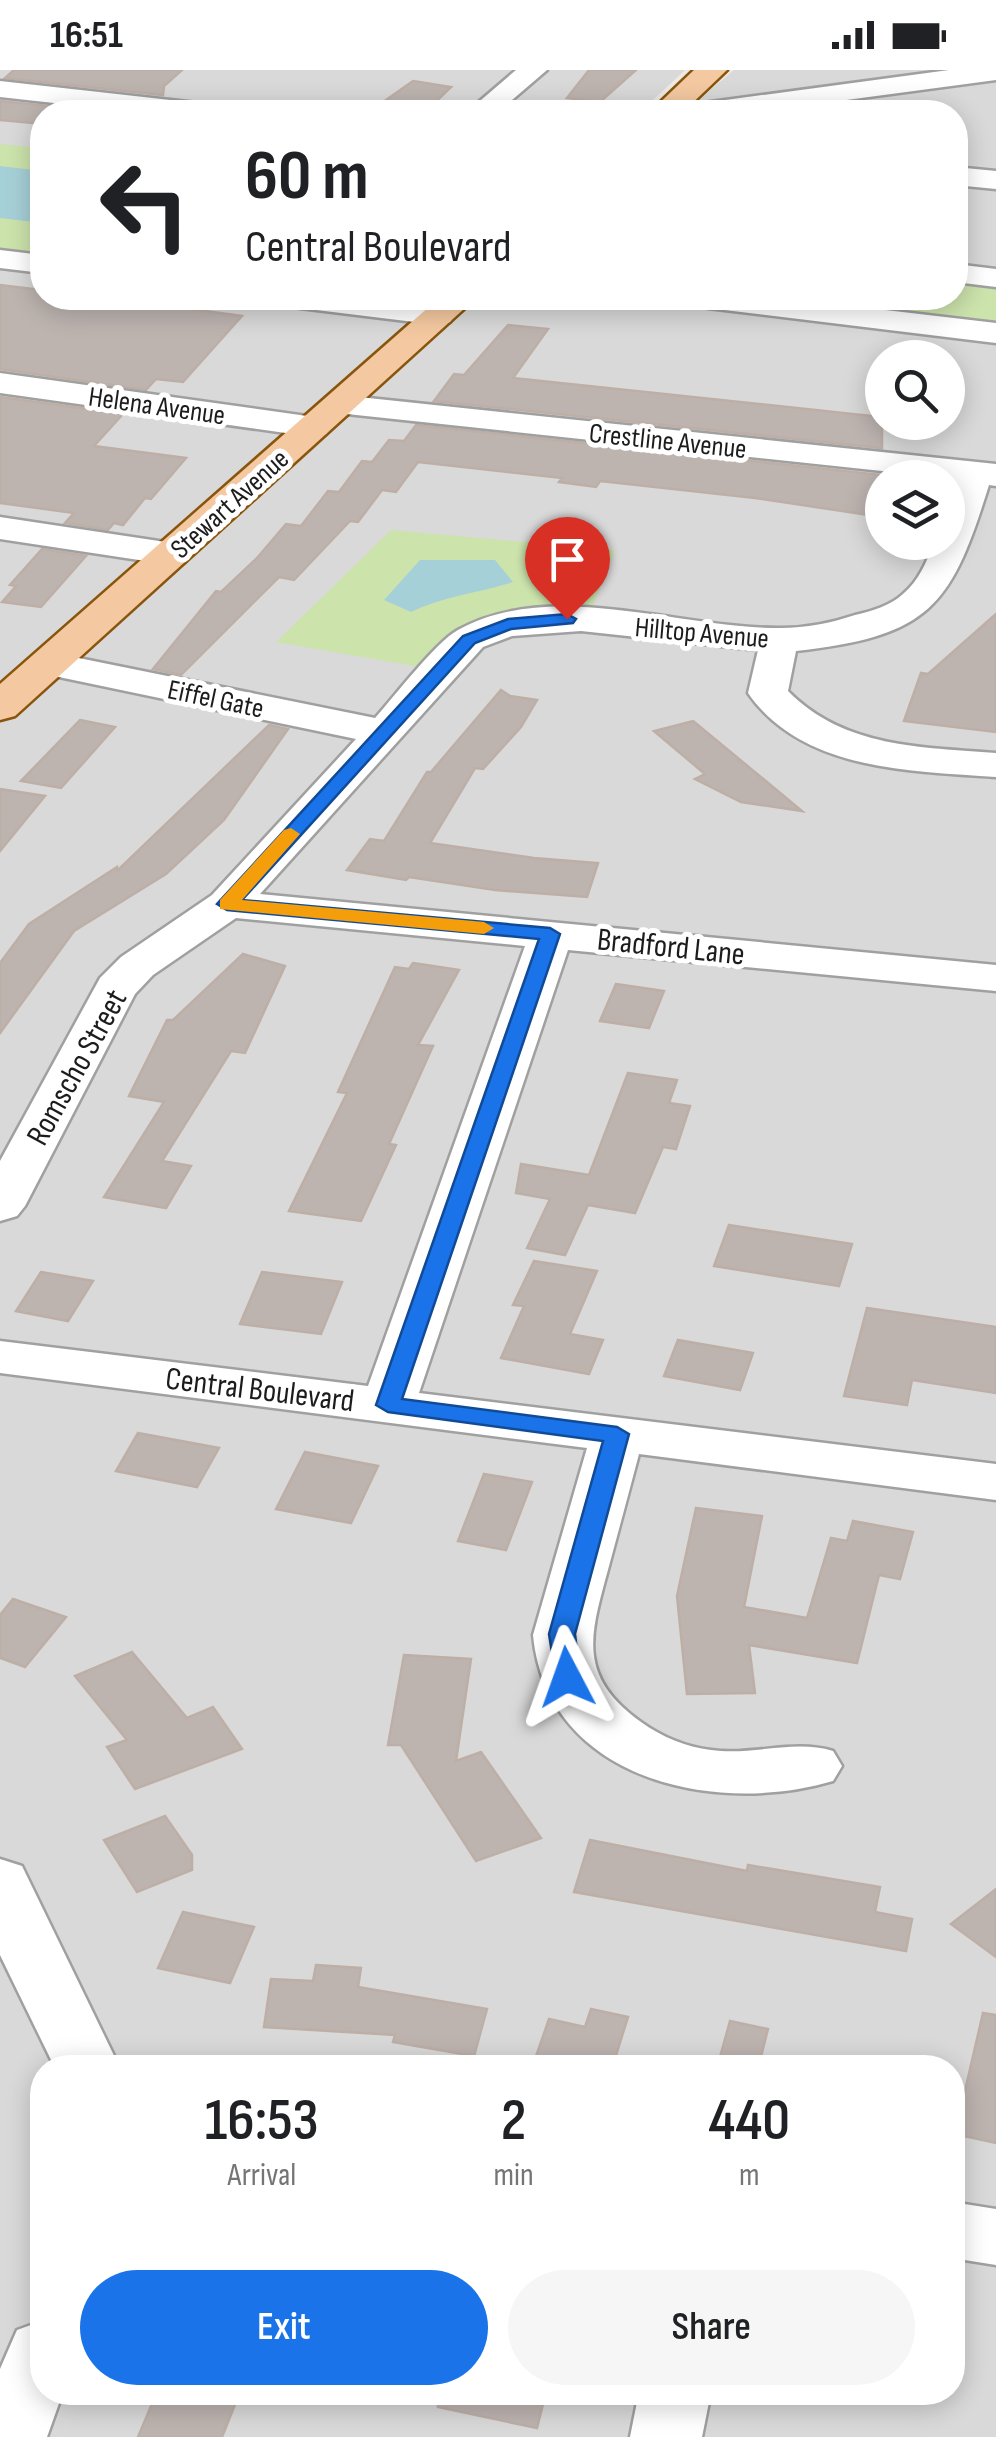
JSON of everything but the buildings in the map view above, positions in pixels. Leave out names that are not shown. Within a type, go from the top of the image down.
[{"type":"main road","points":[[678,100],[712,70]]},
{"type":"main road","name":"Stewart Avenue","points":[[6,697],[49,664],[445,310]]},
{"type":"street","points":[[496,100],[533,70]]},
{"type":"street","points":[[959,100],[990,72]]},
{"type":"street","points":[[784,100],[990,72]]},
{"type":"street","points":[[0,89],[99,100]]},
{"type":"street","points":[[968,177],[996,180]]},
{"type":"street","points":[[0,259],[30,263]]},
{"type":"street","points":[[968,275],[996,278]]},
{"type":"street","points":[[807,310],[996,333]]},
{"type":"street","name":"Helena Avenue","points":[[0,384],[327,416]]},
{"type":"street","name":"Crestline Avenue","points":[[327,416],[986,474]]},
{"type":"street","name":"Hilltop Avenue","points":[[382,732],[469,639],[508,624],[567,619],[779,640],[849,630],[888,618],[920,600],[939,572],[986,474]]},
{"type":"street","points":[[0,528],[172,554]]},
{"type":"street","points":[[779,640],[768,693],[784,713],[815,734],[864,751],[996,765]]},
{"type":"street","name":"Eiffel Gate","points":[[49,664],[382,732]]},
{"type":"street","name":"Romscho Street","points":[[0,1206],[116,988],[137,966],[227,904],[382,732]]},
{"type":"street","name":"Bradford Lane","points":[[227,904],[996,978]]},
{"type":"street","points":[[388,1405],[550,934]]},
{"type":"street","name":"Central Boulevard","points":[[0,1357],[996,1482]]},
{"type":"street","points":[[617,1434],[562,1634],[567,1677],[586,1710],[634,1747],[672,1764],[709,1772],[754,1774],[812,1766]]},
{"type":"street","points":[[0,1882],[10,1912],[82,2055]]},
{"type":"street","points":[[965,2232],[996,2237]]},
{"type":"street","points":[[11,2437],[30,2384]]},
{"type":"street","points":[[666,2437],[672,2405]]},
{"type":"shaded area","points":[[0,70],[685,70],[653,100],[30,100],[30,160],[0,156]]},
{"type":"shaded area","points":[[734,70],[996,70],[996,272],[968,269],[968,100],[698,100]]},
{"type":"shaded area","points":[[0,244],[30,248],[30,310],[733,310],[996,343],[996,2437],[0,2437]]},
{"type":"green space","points":[[0,144],[30,147],[30,260],[0,256]]},
{"type":"green space","points":[[968,285],[996,288],[996,327],[856,310],[968,310]]},
{"type":"green space","points":[[391,530],[615,550],[588,618],[543,614],[431,669],[276,642]]},
{"type":"water","points":[[0,166],[30,170],[30,222],[0,218]]},
{"type":"water","points":[[420,560],[495,560],[513,582],[411,612],[384,600]]},
{"type":"slow traffic","points":[[291,834],[227,904],[484,928]]},
{"type":"route","points":[[567,619],[508,624],[469,639],[227,904],[550,934],[388,1405],[617,1434],[562,1634],[567,1677]]}]
